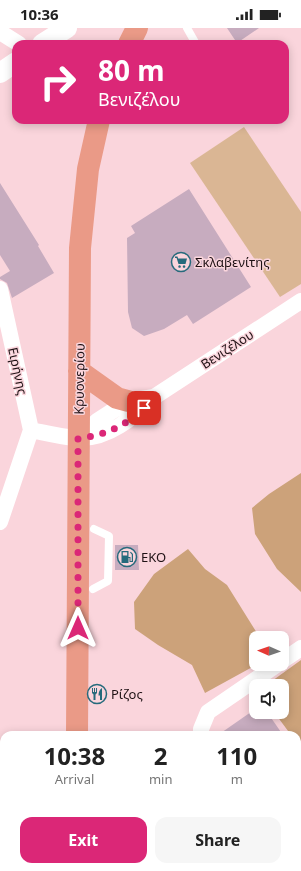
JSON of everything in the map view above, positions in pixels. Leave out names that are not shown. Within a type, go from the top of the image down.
[{"type":"main road","points":[[131,40],[137,28]]},
{"type":"main road","name":"Κρυονερίου","points":[[77,731],[80,248],[88,169],[98,124]]},
{"type":"main road","points":[[79,371],[118,398],[128,401]]},
{"type":"street","points":[[48,40],[67,28]]},
{"type":"street","points":[[0,32],[13,40]]},
{"type":"street","points":[[0,73],[12,65]]},
{"type":"street","name":"Ειρήνης","points":[[0,288],[31,430]]},
{"type":"street","name":"Βενιζέλου","points":[[78,439],[105,434],[133,418],[154,397],[301,301]]},
{"type":"street","name":"Βενιζέλου","points":[[78,439],[97,421],[128,401],[154,397]]},
{"type":"street","points":[[0,522],[31,430],[78,439]]},
{"type":"street","points":[[289,656],[301,648]]},
{"type":"street","points":[[201,731],[208,712],[268,671]]},
{"type":"lane","points":[[187,28],[194,40]]},
{"type":"lane","points":[[94,529],[109,536],[108,581],[94,589]]},
{"type":"shaded area","points":[[244,127],[301,212],[301,284],[280,297],[190,163]]},
{"type":"shaded area","points":[[301,473],[301,592],[277,569],[255,534],[252,508],[269,494]]},
{"type":"shaded area","points":[[188,549],[205,569],[227,585],[256,631],[249,631],[249,669],[205,693],[192,665],[158,645],[135,629],[134,602],[154,574]]},
{"type":"shaded area","points":[[301,660],[301,731],[288,731],[279,719],[289,719],[289,679],[275,679],[286,671],[289,671],[289,669]]},
{"type":"building","points":[[227,28],[259,28],[241,40],[235,40]]},
{"type":"building","points":[[0,183],[39,245],[38,246],[54,273],[12,298],[7,283],[0,279],[0,277],[10,271],[0,255]]},
{"type":"building","name":"Σκλαβενίτης","points":[[189,189],[251,287],[193,324],[187,315],[164,329],[144,336],[132,328],[128,312],[127,238],[135,233],[131,226]]},
{"type":"building","name":"EKO","points":[[115,545],[138,545],[139,570],[115,570]]},
{"type":"building","points":[[249,713],[249,719],[272,719],[280,731],[224,731]]},
{"type":"place","name":"Σκλαβενίτης","points":[[181,262]]},
{"type":"place","name":"EKO","points":[[127,557]]},
{"type":"place","name":"Ρίζος","points":[[97,694]]},
{"type":"route","points":[[78,628],[78,439],[105,434],[133,418],[144,408]]}]
